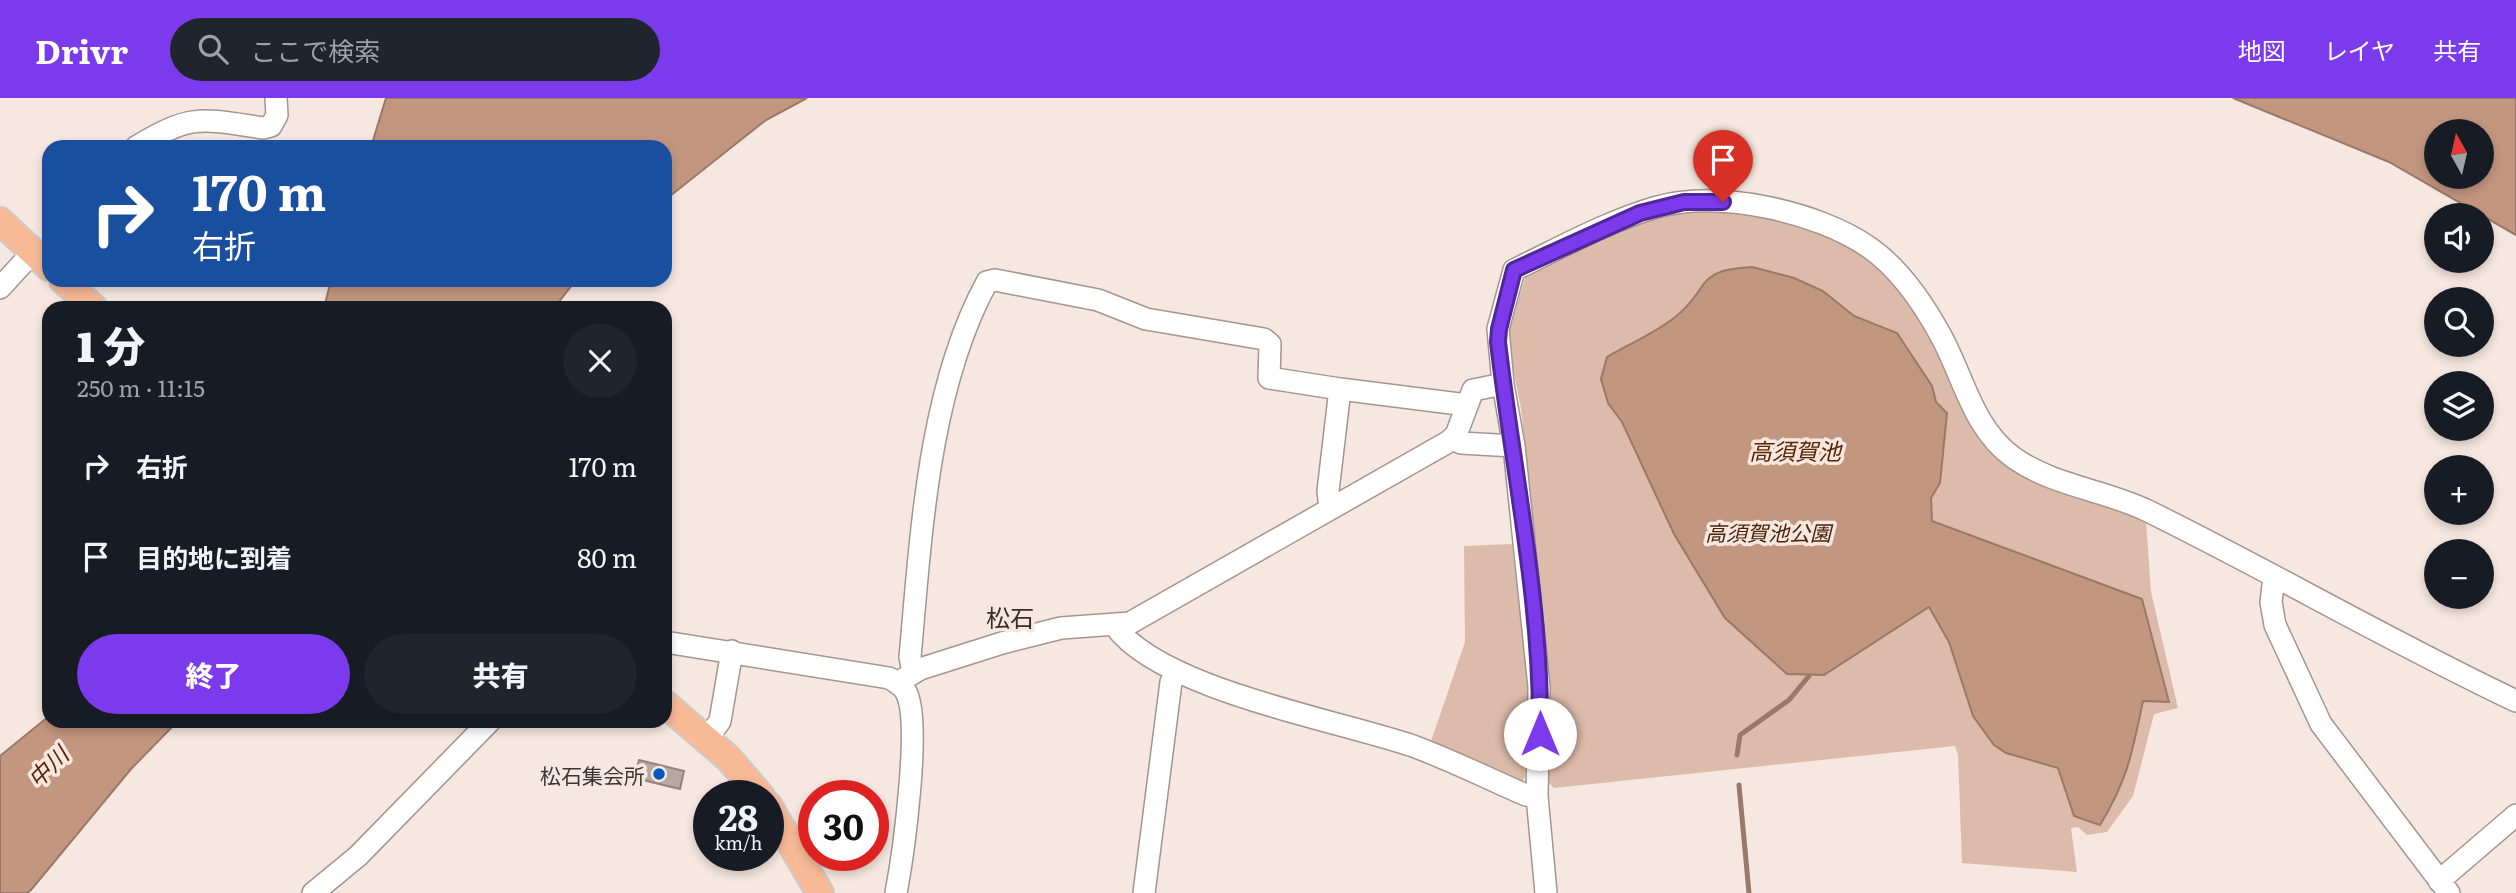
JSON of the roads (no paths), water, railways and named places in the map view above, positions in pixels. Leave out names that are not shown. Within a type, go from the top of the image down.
[{"type":"main road","points":[[0,221],[42,258]]},
{"type":"main road","points":[[73,287],[87,301]]},
{"type":"main road","points":[[672,710],[728,758],[747,780]]},
{"type":"main road","points":[[784,832],[820,893]]},
{"type":"street","points":[[149,140],[185,121],[211,121],[264,128],[271,126],[277,115],[276,98]]},
{"type":"street","points":[[1546,893],[1536,796],[1539,687],[1514,446],[1503,384],[1499,329],[1514,270],[1660,206],[1684,202],[1723,202],[1798,215],[1871,248],[1906,280],[1942,337],[1985,429],[2008,454],[2061,481],[2144,509],[2424,658],[2516,701]]},
{"type":"street","points":[[0,288],[42,266]]},
{"type":"street","points":[[896,893],[909,794],[910,736],[905,677],[910,657],[934,441],[964,329],[986,282],[995,281],[1098,300],[1146,319],[1264,339],[1270,344],[1269,378],[1467,405]]},
{"type":"street","points":[[672,643],[889,678],[905,677],[1061,628],[1130,623],[1453,438],[1473,390],[1503,384]]},
{"type":"street","points":[[1330,508],[1328,491],[1340,389]]},
{"type":"street","points":[[1453,438],[1461,443],[1514,446]]},
{"type":"street","points":[[2274,577],[2271,602],[2275,625],[2321,724],[2444,887],[2508,837],[2516,816]]},
{"type":"street","points":[[1115,626],[1125,640],[1176,672],[1416,747],[1526,795],[1536,796]]},
{"type":"street","points":[[706,739],[720,720],[732,651]]},
{"type":"street","points":[[1144,893],[1171,682],[1176,672]]},
{"type":"street","points":[[313,893],[358,856],[483,728]]},
{"type":"water","points":[[386,98],[807,98],[766,120],[672,194],[672,140],[373,140]]},
{"type":"water","points":[[2233,98],[2516,98],[2516,235],[2494,222],[2494,203],[2460,203],[2436,189],[2494,189],[2494,119],[2424,119],[2424,182],[2389,162]]},
{"type":"water","name":"高須賀池","points":[[1752,267],[1794,278],[1823,291],[1854,316],[1897,333],[1932,386],[1936,402],[1947,413],[1940,483],[1931,498],[1932,521],[2142,599],[2169,702],[2143,701],[2128,765],[2117,794],[2100,825],[2074,816],[2058,768],[2006,753],[1994,745],[1973,716],[1949,642],[1929,607],[1824,675],[1787,674],[1725,618],[1674,534],[1622,422],[1608,403],[1601,379],[1607,357],[1674,318],[1686,308],[1711,277],[1720,272]]},
{"type":"water","points":[[329,287],[570,287],[560,301],[326,301]]},
{"type":"water","name":"中川","points":[[42,722],[42,728],[171,728],[131,769],[27,893],[0,893],[0,756]]},
{"type":"waterway","points":[[1737,755],[1740,735],[1789,700],[1809,676]]},
{"type":"waterway","points":[[1739,785],[1749,893]]},
{"type":"place","name":"松石集会所","points":[[659,774]]},
{"type":"district","name":"松石","points":[[1010,616]]},
{"type":"park label","name":"高須賀池公園","points":[[1768,531]]}]
